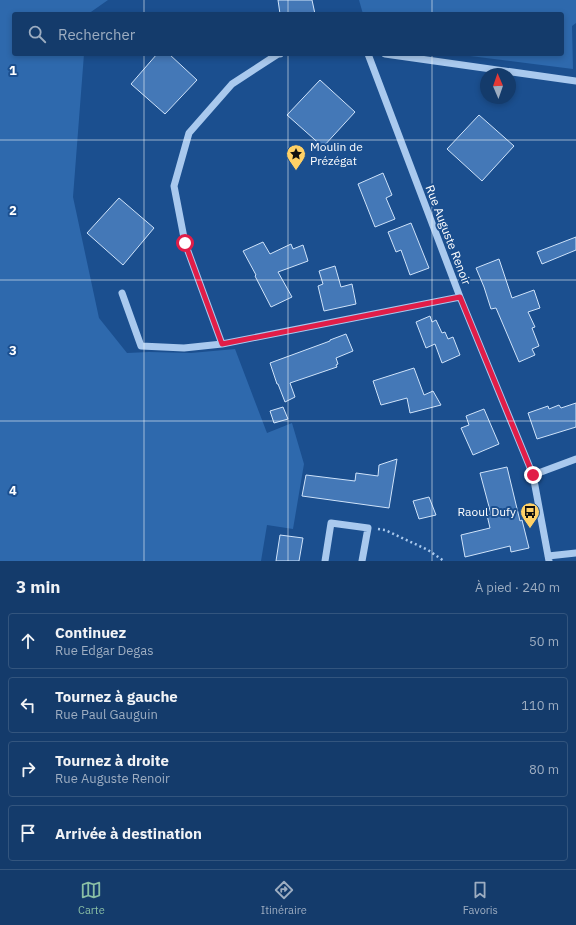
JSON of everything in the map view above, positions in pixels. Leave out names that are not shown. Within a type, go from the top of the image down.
[{"type":"street","points":[[222,344],[185,243],[174,186],[189,133],[232,84],[275,56]]},
{"type":"street","name":"Rue Auguste Renoir","points":[[369,56],[460,297],[533,475],[549,559]]},
{"type":"street","points":[[399,56],[576,81]]},
{"type":"street","points":[[122,293],[141,346],[184,348],[222,344],[460,297]]},
{"type":"street","points":[[533,475],[576,459]]},
{"type":"street","points":[[325,561],[331,523],[368,528],[362,561]]},
{"type":"street","points":[[549,559],[576,554]]},
{"type":"path","points":[[368,528],[385,530],[428,550],[444,561]]},
{"type":"shaded area","points":[[0,0],[108,0],[91,12],[12,12],[12,56],[84,56],[73,197],[99,318],[127,353],[191,353],[235,349],[267,433],[292,423],[304,464],[293,529],[267,525],[261,561],[0,561]]},
{"type":"shaded area","points":[[359,0],[576,0],[576,23],[572,26],[573,69],[470,56],[564,56],[564,12],[362,12]]},
{"type":"building","points":[[278,0],[312,0],[315,12],[280,12]]},
{"type":"building","points":[[155,56],[171,56],[197,80],[165,114],[131,84]]},
{"type":"building","points":[[320,80],[355,112],[323,147],[287,115]]},
{"type":"building","points":[[479,115],[514,146],[482,181],[447,149]]},
{"type":"building","points":[[383,173],[392,195],[386,198],[395,219],[375,227],[358,184]]},
{"type":"building","points":[[119,198],[154,228],[123,265],[87,233]]},
{"type":"building","points":[[411,223],[429,268],[410,275],[401,250],[396,252],[388,232]]},
{"type":"building","points":[[576,237],[576,250],[542,264],[537,252]]},
{"type":"building","points":[[263,242],[270,254],[291,244],[293,249],[303,245],[308,261],[278,272],[292,297],[271,307],[243,251]]},
{"type":"building","points":[[499,259],[512,298],[534,290],[540,308],[528,312],[535,327],[532,328],[539,346],[532,349],[535,355],[519,362],[496,308],[491,309],[476,268]]},
{"type":"building","points":[[335,266],[341,287],[352,284],[356,304],[324,311],[318,286],[323,284],[319,271]]},
{"type":"building","points":[[430,316],[432,322],[436,320],[442,333],[445,332],[448,339],[453,337],[460,355],[442,363],[435,344],[426,348],[416,322]]},
{"type":"building","points":[[346,334],[353,351],[336,358],[338,364],[336,365],[337,367],[290,383],[295,397],[285,402],[270,363]]},
{"type":"building","points":[[414,368],[424,395],[433,391],[441,405],[410,413],[407,398],[381,405],[373,381]]},
{"type":"building","points":[[576,403],[576,427],[537,439],[528,413],[548,406],[549,409],[559,405],[561,408]]},
{"type":"building","points":[[283,407],[288,419],[274,423],[270,411]]},
{"type":"building","points":[[484,409],[499,444],[473,455],[461,428],[469,425],[466,416]]},
{"type":"building","points":[[397,459],[389,508],[302,496],[306,475],[355,481],[356,473],[378,476],[379,465]]},
{"type":"building","points":[[507,467],[520,521],[522,520],[529,548],[511,552],[510,546],[465,557],[461,535],[490,528],[487,515],[491,514],[480,473]]},
{"type":"building","points":[[429,497],[436,515],[419,519],[413,501]]},
{"type":"building","points":[[280,535],[303,538],[299,561],[276,561]]},
{"type":"place","name":"Moulin de Prézégat","points":[[296,171]]},
{"type":"place","name":"Raoul Dufy","points":[[530,529]]},
{"type":"route","points":[[185,243],[222,344],[460,297],[533,475]]}]
